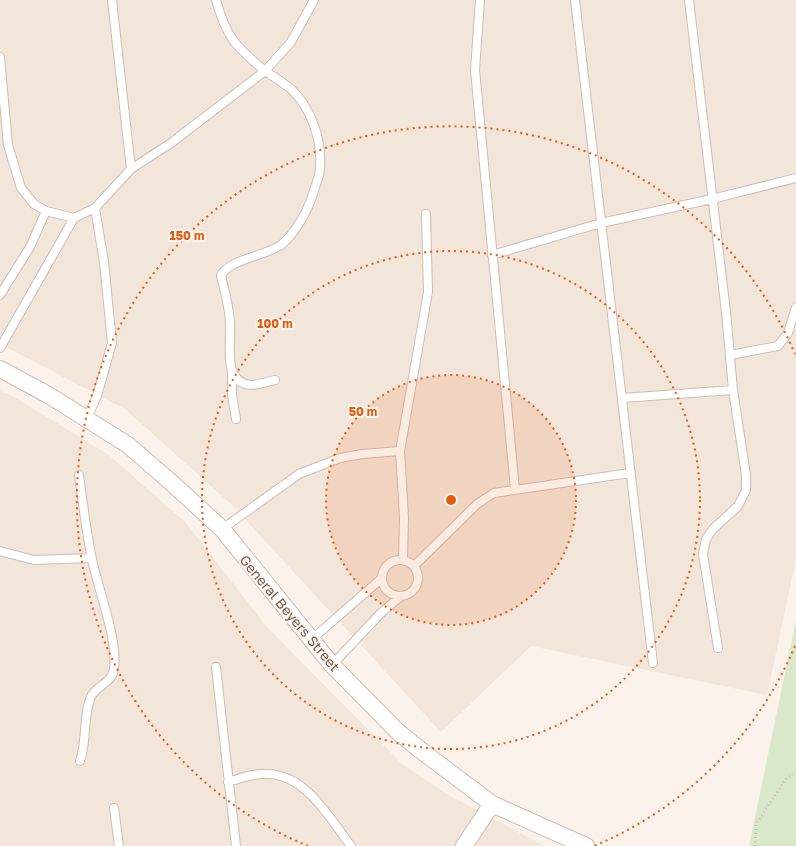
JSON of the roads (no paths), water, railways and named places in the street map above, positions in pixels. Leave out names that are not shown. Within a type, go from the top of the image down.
[{"type":"street","name":"General Beyers Street","points":[[0,369],[22,380],[87,418],[128,446],[222,530],[332,665],[397,731],[492,804],[586,846]]},
{"type":"street","points":[[464,846],[492,804]]},
{"type":"lane","points":[[112,0],[131,169]]},
{"type":"lane","points":[[216,0],[225,29],[239,49],[265,71],[290,88],[303,104],[314,123],[319,141],[320,169],[311,201],[301,221],[281,244],[256,257],[232,265],[224,270],[221,276],[230,323],[229,347],[232,372],[232,395],[236,419]]},
{"type":"lane","points":[[0,348],[74,218],[95,208],[131,169],[171,143],[265,71],[291,42],[314,0]]},
{"type":"lane","points":[[480,0],[475,70],[514,489]]},
{"type":"lane","points":[[575,0],[653,663]]},
{"type":"lane","points":[[689,0],[733,390],[746,490],[738,506],[713,530],[706,539],[703,554],[718,648]]},
{"type":"lane","points":[[0,56],[2,98],[8,145],[21,188],[34,204],[46,211],[74,218]]},
{"type":"lane","points":[[492,255],[601,223],[712,199],[796,178]]},
{"type":"lane","points":[[87,418],[98,396],[112,343],[104,262],[95,208]]},
{"type":"lane","points":[[0,295],[30,247],[46,211]]},
{"type":"lane","points":[[403,560],[404,517],[400,451],[428,292],[426,214]]},
{"type":"lane","points":[[730,355],[778,346],[788,333],[796,307]]},
{"type":"lane","points":[[232,372],[244,384],[252,385],[275,380]]},
{"type":"lane","points":[[622,398],[733,390]]},
{"type":"lane","points":[[222,530],[299,474],[340,458],[362,454],[400,451]]},
{"type":"lane","points":[[414,566],[477,504],[494,493],[630,473]]},
{"type":"lane","points":[[79,475],[91,558],[112,639],[114,670],[109,680],[94,690],[90,699],[85,748],[80,761]]},
{"type":"lane","points":[[0,551],[34,560],[91,558]]},
{"type":"lane","points":[[332,665],[380,614],[401,596],[411,592],[418,583],[418,577],[414,566],[403,560],[391,562],[383,571],[382,578],[382,583],[389,593],[401,596]]},
{"type":"lane","points":[[311,640],[382,578]]},
{"type":"lane","points":[[216,667],[236,846]]},
{"type":"lane","points":[[228,782],[250,775],[269,774],[290,779],[310,793],[351,846]]},
{"type":"lane","points":[[114,808],[119,846]]}]
